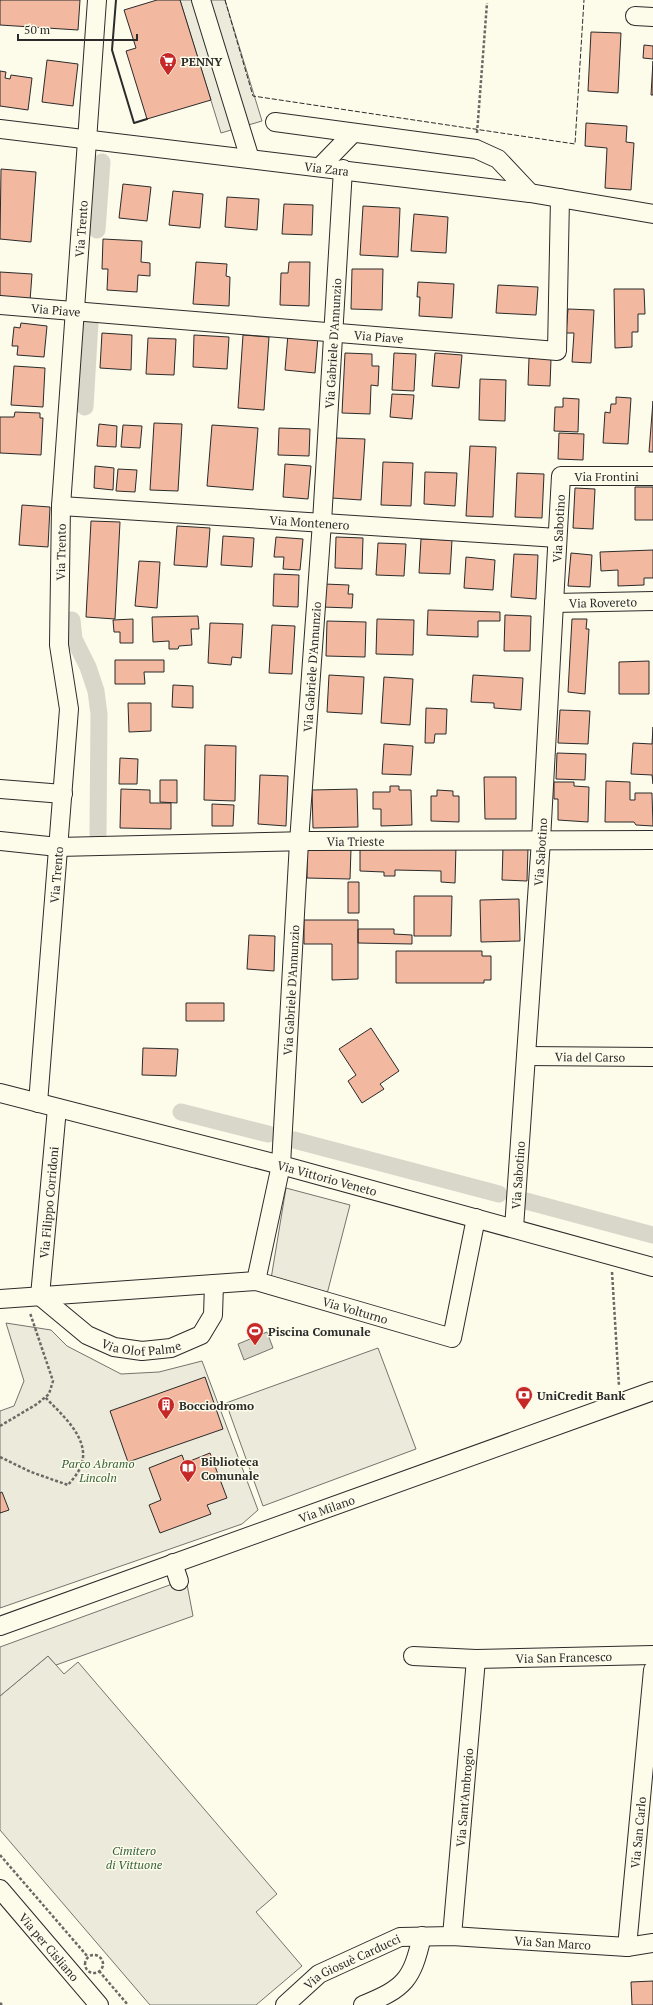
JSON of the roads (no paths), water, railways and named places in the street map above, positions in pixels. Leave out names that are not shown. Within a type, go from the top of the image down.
[{"type":"street","name":"Via Trento","points":[[38,1103],[70,709],[59,645],[61,506],[97,0]]},
{"type":"street","points":[[201,0],[250,159]]},
{"type":"street","points":[[635,16],[653,17]]},
{"type":"street","points":[[275,122],[476,149],[498,159],[530,193]]},
{"type":"street","name":"Via Zara","points":[[0,129],[530,193],[653,214]]},
{"type":"street","points":[[320,167],[352,133]]},
{"type":"street","name":"Via Gabriele D'Annunzio","points":[[281,1165],[299,842],[322,522],[343,170]]},
{"type":"street","name":"Via Piave","points":[[0,304],[557,351],[560,198]]},
{"type":"street","name":"Via Frontini","points":[[561,476],[653,476]]},
{"type":"street","name":"Via Sabotino","points":[[514,1228],[541,840],[561,476]]},
{"type":"street","name":"Via Montenero","points":[[61,506],[557,538]]},
{"type":"street","name":"Via Rovereto","points":[[554,604],[653,601]]},
{"type":"street","points":[[0,789],[63,794]]},
{"type":"street","name":"Via Trieste","points":[[0,841],[58,848],[299,842],[653,840]]},
{"type":"street","name":"Via del Carso","points":[[526,1056],[653,1057]]},
{"type":"street","name":"Via Vittorio Veneto","points":[[0,1093],[281,1165],[653,1267]]},
{"type":"street","name":"Via Filippo Corridoni","points":[[32,1297],[57,1108]]},
{"type":"street","points":[[0,1298],[256,1281],[281,1165]]},
{"type":"street","name":"Via Volturno","points":[[256,1281],[452,1338],[476,1218]]},
{"type":"street","name":"Via Olof Palme","points":[[32,1297],[87,1335],[114,1347],[142,1351],[171,1348],[201,1336],[213,1315],[214,1284]]},
{"type":"street","name":"Via Milano","points":[[0,1626],[653,1391]]},
{"type":"street","points":[[173,1563],[179,1581]]},
{"type":"street","name":"Via San Francesco","points":[[413,1656],[476,1659],[653,1654]]},
{"type":"street","name":"Via Sant'Ambrogio","points":[[452,1936],[476,1659]]},
{"type":"street","name":"Via San Carlo","points":[[627,1947],[653,1670]]},
{"type":"street","name":"Via per Cisliano","points":[[0,1889],[99,2005]]},
{"type":"street","points":[[363,2005],[384,1996],[403,1983],[416,1963],[422,1936]]},
{"type":"street","name":"Via Giosuè Carducci","points":[[284,2005],[319,1974],[389,1940],[400,1937],[452,1936]]},
{"type":"street","name":"Via San Marco","points":[[452,1936],[627,1947],[653,1943]]},
{"type":"waterway","points":[[97,230],[102,162]]},
{"type":"waterway","points":[[85,407],[90,322]]},
{"type":"waterway","points":[[72,620],[74,639],[88,667],[96,691],[99,714],[98,834]]},
{"type":"waterway","points":[[181,1112],[268,1134]]},
{"type":"waterway","points":[[294,1140],[499,1194]]},
{"type":"waterway","points":[[526,1201],[653,1235]]},
{"type":"place","name":"PENNY","points":[[168,76]]},
{"type":"place","name":"Piscina Comunale","points":[[255,1346]]},
{"type":"place","name":"UniCredit Bank","points":[[524,1410]]},
{"type":"place","name":"Bocciodromo","points":[[166,1420]]},
{"type":"place","name":"Biblioteca Comunale","points":[[188,1483]]},
{"type":"park label","name":"Parco Abramo Lincoln","points":[[98,1470]]},
{"type":"park label","name":"Cimitero di Vittuone","points":[[134,1857]]}]
